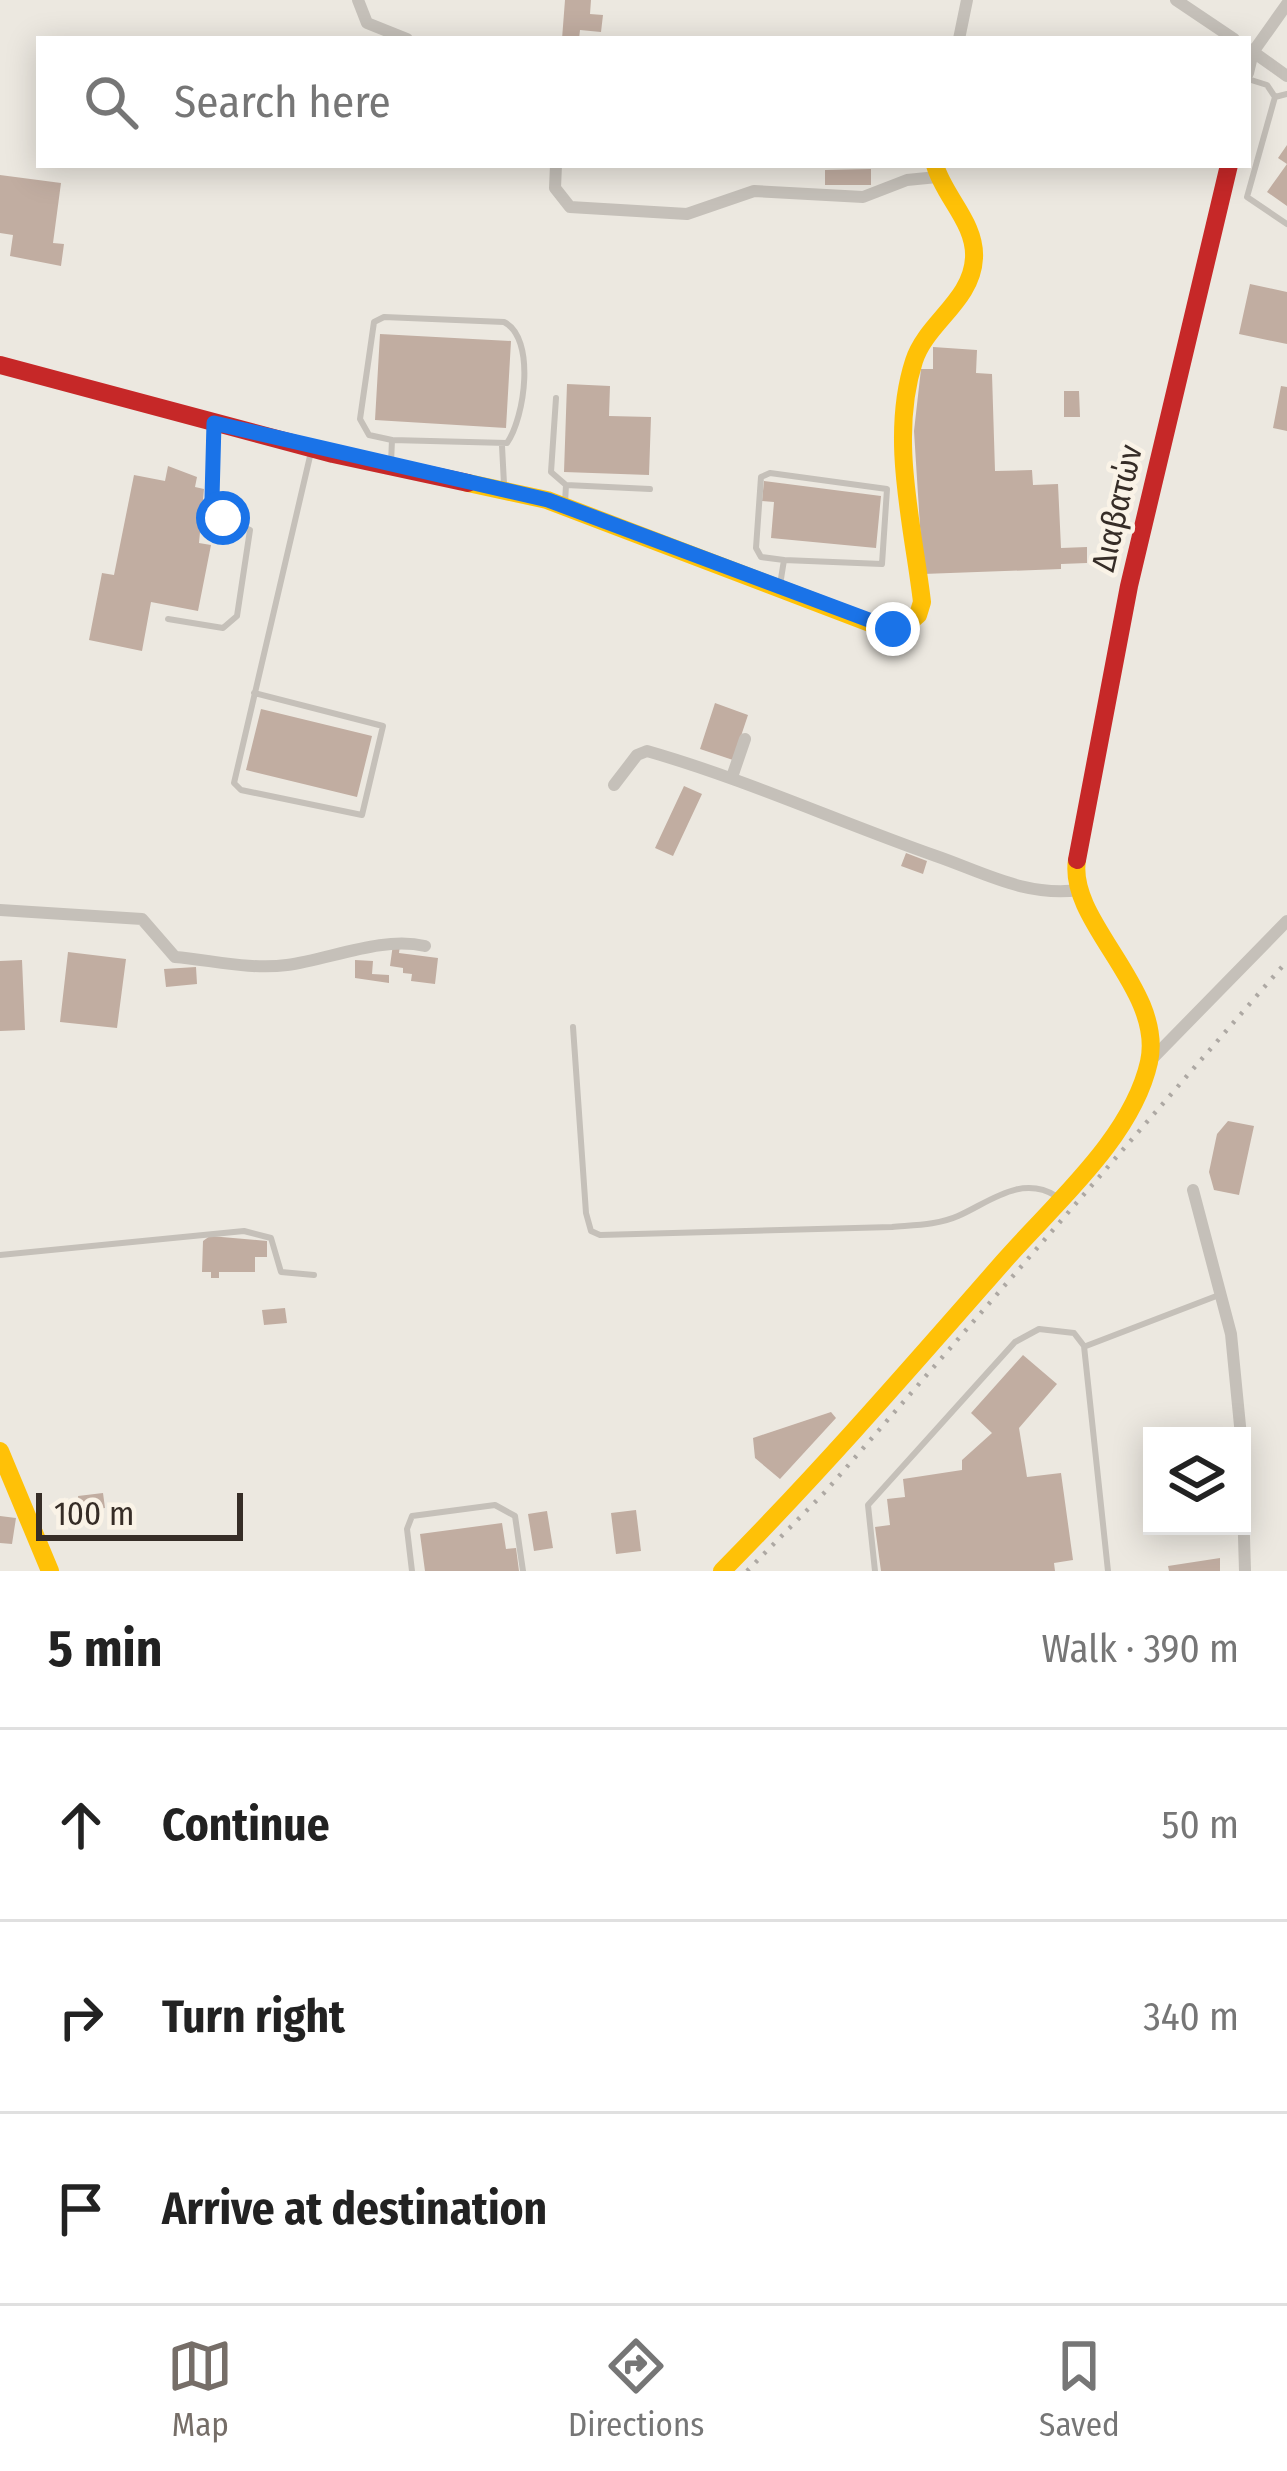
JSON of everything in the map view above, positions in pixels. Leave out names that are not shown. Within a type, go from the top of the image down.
[{"type":"street","points":[[358,0],[367,22],[400,36]]},
{"type":"street","points":[[960,36],[967,0]]},
{"type":"street","points":[[1176,0],[1230,36]]},
{"type":"street","points":[[1251,49],[1287,4]]},
{"type":"street","points":[[1251,51],[1287,76]]},
{"type":"street","points":[[0,365],[311,448],[565,506],[878,626],[904,627],[918,615],[922,602],[906,438],[909,389],[926,337],[963,292],[974,262],[971,232],[936,171],[863,197],[754,191],[687,214],[570,207],[555,188],[556,168]]},
{"type":"street","name":"Διαβατών","points":[[1079,890],[1075,868],[1129,586],[1228,168]]},
{"type":"street","points":[[732,777],[746,739]]},
{"type":"street","points":[[614,785],[642,751],[732,777],[838,822],[1024,889],[1079,890],[1139,1002],[1150,1038],[1149,1061]]},
{"type":"street","points":[[0,910],[142,919],[175,957],[259,965],[340,956],[393,943],[425,946]]},
{"type":"street","points":[[722,1571],[817,1475],[1115,1132],[1149,1061],[1287,921]]},
{"type":"street","points":[[1193,1190],[1236,1363],[1240,1427]]},
{"type":"street","points":[[0,1451],[50,1571]]},
{"type":"street","points":[[1244,1535],[1245,1571]]},
{"type":"lane","points":[[1251,77],[1267,85],[1275,97],[1246,197],[1287,224]]},
{"type":"lane","points":[[1275,97],[1287,94]]},
{"type":"lane","points":[[384,316],[504,322],[517,330],[523,344],[520,412],[511,440],[502,446],[392,440],[369,435],[360,419],[368,331],[374,322],[384,316]]},
{"type":"lane","points":[[556,398],[551,472],[566,484],[650,489]]},
{"type":"lane","points":[[169,619],[224,628],[237,616],[250,530],[223,518],[213,506],[214,423]]},
{"type":"lane","points":[[389,466],[392,440]]},
{"type":"lane","points":[[502,446],[502,491]]},
{"type":"lane","points":[[254,693],[382,726],[362,815],[236,788],[254,693],[311,448]]},
{"type":"lane","points":[[764,475],[887,488],[882,564],[784,560],[761,556],[756,548],[764,475]]},
{"type":"lane","points":[[565,506],[566,484]]},
{"type":"lane","points":[[779,588],[784,560]]},
{"type":"lane","points":[[573,1027],[586,1214],[592,1231],[600,1235],[892,1227],[935,1223],[992,1196],[1023,1189],[1059,1198]]},
{"type":"lane","points":[[0,1255],[244,1231],[271,1238],[281,1272],[314,1275]]},
{"type":"lane","points":[[1084,1346],[1222,1294]]},
{"type":"lane","points":[[875,1571],[868,1505],[1015,1342],[1040,1329],[1074,1333],[1084,1346],[1108,1571]]},
{"type":"lane","points":[[412,1571],[407,1529],[412,1516],[495,1505],[515,1516],[523,1571]]},
{"type":"building","points":[[565,0],[591,0],[590,14],[603,15],[601,32],[580,30],[579,36],[562,36]]},
{"type":"building","points":[[1287,164],[1287,206],[1267,192]]},
{"type":"building","points":[[871,169],[871,185],[825,185],[825,170]]},
{"type":"building","points":[[0,175],[61,183],[53,243],[64,244],[61,266],[10,256],[13,235],[0,233]]},
{"type":"building","points":[[1250,284],[1287,292],[1287,344],[1239,334]]},
{"type":"building","points":[[380,334],[511,341],[506,428],[375,420]]},
{"type":"building","points":[[933,347],[977,350],[976,373],[992,374],[995,471],[1032,470],[1033,485],[1058,484],[1061,548],[1087,547],[1087,563],[1061,564],[1061,569],[923,574],[914,431],[921,369],[933,369]]},
{"type":"building","points":[[567,384],[610,386],[609,416],[651,417],[649,475],[564,472]]},
{"type":"building","points":[[1281,386],[1287,387],[1287,431],[1273,428]]},
{"type":"building","points":[[1064,391],[1079,391],[1080,417],[1064,417]]},
{"type":"building","points":[[168,466],[197,477],[195,487],[204,489],[199,543],[211,545],[198,611],[151,602],[142,651],[89,640],[102,573],[114,575],[134,475],[165,481]]},
{"type":"building","points":[[764,481],[881,496],[876,548],[771,538],[774,502],[762,501]]},
{"type":"building","points":[[715,703],[748,715],[733,760],[700,749]]},
{"type":"building","points":[[261,709],[372,736],[357,797],[246,770]]},
{"type":"building","points":[[684,786],[702,794],[673,856],[655,848]]},
{"type":"building","points":[[906,853],[927,861],[923,874],[901,866]]},
{"type":"building","points":[[393,944],[400,945],[399,953],[438,958],[435,984],[411,981],[412,974],[390,966]]},
{"type":"building","points":[[68,952],[126,959],[117,1028],[60,1022]]},
{"type":"building","points":[[22,960],[25,1030],[0,1031],[0,961]]},
{"type":"building","points":[[355,960],[373,961],[372,974],[389,975],[389,983],[355,978]]},
{"type":"building","points":[[196,967],[197,984],[166,987],[164,969]]},
{"type":"building","points":[[1228,1121],[1254,1126],[1239,1195],[1214,1190],[1209,1172],[1217,1134]]},
{"type":"building","points":[[210,1236],[267,1241],[267,1257],[255,1257],[255,1272],[219,1272],[219,1278],[211,1278],[211,1272],[202,1272],[203,1241]]},
{"type":"building","points":[[285,1308],[287,1323],[264,1325],[262,1310]]},
{"type":"building","points":[[1023,1355],[1057,1384],[1019,1428],[1027,1477],[1061,1473],[1073,1560],[1054,1563],[1055,1571],[881,1571],[875,1527],[890,1525],[887,1499],[905,1497],[903,1479],[962,1470],[962,1460],[992,1433],[971,1413]]},
{"type":"building","points":[[831,1412],[836,1418],[780,1479],[755,1458],[753,1438]]},
{"type":"building","points":[[103,1493],[105,1508],[79,1511],[78,1496]]},
{"type":"building","points":[[636,1510],[641,1551],[616,1554],[611,1513]]},
{"type":"building","points":[[547,1511],[553,1548],[534,1551],[528,1514]]},
{"type":"building","points":[[0,1516],[16,1518],[12,1544],[0,1543]]},
{"type":"building","points":[[502,1523],[506,1549],[516,1548],[519,1571],[425,1571],[420,1534]]},
{"type":"building","points":[[1220,1558],[1220,1571],[1169,1571],[1168,1566]]},
{"type":"railway","points":[[747,1571],[825,1492],[1287,961]]},
{"type":"traffic: slow","points":[[468,483],[547,500],[878,626],[904,627],[918,615],[922,602],[905,481],[907,390],[920,347],[965,287],[974,258],[970,233],[936,168]]},
{"type":"traffic: slow","points":[[722,1571],[831,1457],[1089,1168],[1140,1090],[1149,1062],[1150,1035],[1143,1008],[1086,907],[1077,860]]},
{"type":"traffic: slow","points":[[0,1451],[50,1571]]},
{"type":"traffic: jam","points":[[1077,860],[1129,586],[1228,168]]},
{"type":"traffic: jam","points":[[0,365],[333,454],[468,483]]},
{"type":"route","points":[[223,518],[212,498],[214,423],[548,500],[893,629]]}]
